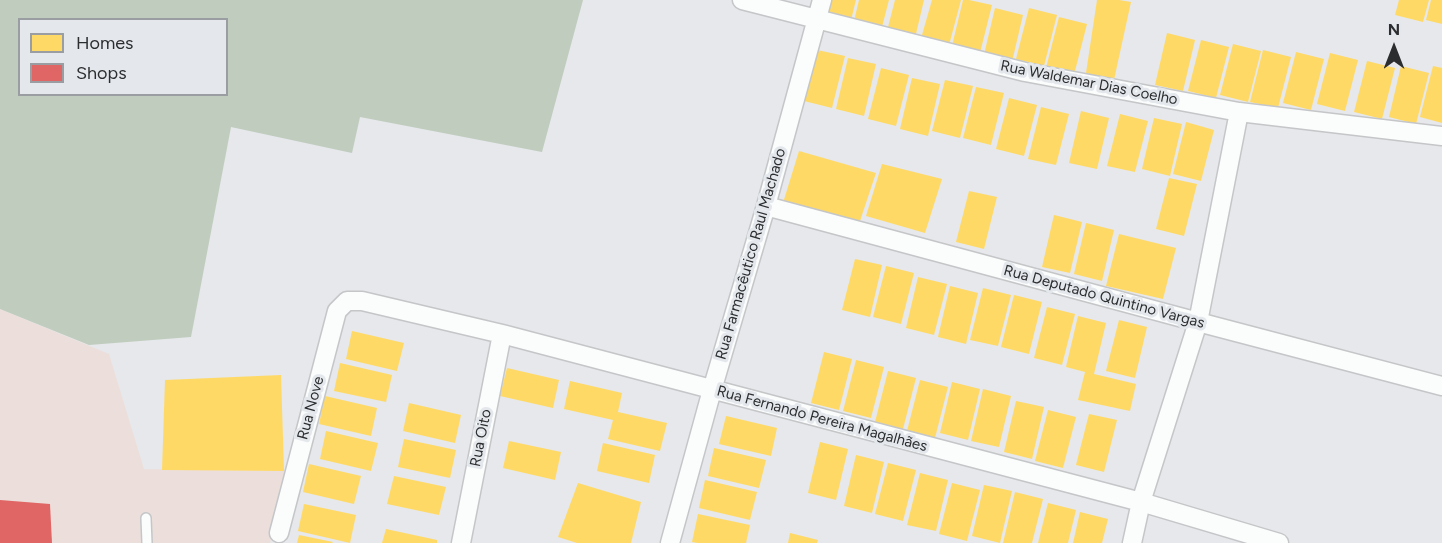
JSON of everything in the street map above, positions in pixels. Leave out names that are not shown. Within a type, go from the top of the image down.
[{"type":"street","name":"Rua Waldemar Dias Coelho","points":[[742,0],[1025,72],[1239,112],[1442,136]]},
{"type":"street","name":"Rua Farmacêutico Raul Machado","points":[[670,543],[822,0]]},
{"type":"street","points":[[1132,543],[1142,502],[1198,322],[1239,112]]},
{"type":"street","name":"Rua Deputado Quintino Vargas","points":[[766,206],[1442,386]]},
{"type":"street","name":"Rua Nove","points":[[279,533],[337,311],[347,301],[362,301]]},
{"type":"street","name":"Rua Fernando Pereira Magalhães","points":[[362,301],[502,334],[1142,502],[1279,543]]},
{"type":"street","name":"Rua Oito","points":[[461,543],[502,334]]},
{"type":"lane","points":[[146,518],[147,543]]},
{"type":"shaded area","points":[[0,309],[109,354],[144,469],[286,471],[270,543],[0,543]]},
{"type":"green space","points":[[0,0],[583,0],[542,152],[360,117],[352,153],[231,127],[191,337],[89,345],[0,309]]},
{"type":"building: Homes","points":[[827,0],[856,0],[851,20],[823,14]]},
{"type":"building: Homes","points":[[859,0],[889,0],[882,27],[854,21]]},
{"type":"building: Homes","points":[[895,0],[924,0],[915,38],[887,31]]},
{"type":"building: Homes","points":[[932,0],[961,0],[948,49],[920,42]]},
{"type":"building: Homes","points":[[963,0],[992,5],[979,57],[951,50]]},
{"type":"building: Homes","points":[[1097,0],[1131,2],[1114,80],[1086,73]]},
{"type":"building: Homes","points":[[1399,0],[1429,0],[1423,22],[1395,15]]},
{"type":"building: Homes","points":[[1431,0],[1442,0],[1442,24],[1426,20]]},
{"type":"building: Homes","points":[[995,8],[1023,15],[1011,66],[983,59]]},
{"type":"building: Homes","points":[[1029,8],[1057,15],[1044,66],[1016,59]]},
{"type":"building: Homes","points":[[1059,17],[1087,24],[1074,75],[1046,68]]},
{"type":"building: Homes","points":[[1167,33],[1195,40],[1183,91],[1155,85]]},
{"type":"building: Homes","points":[[1201,40],[1229,47],[1216,98],[1188,91]]},
{"type":"building: Homes","points":[[1233,44],[1261,51],[1248,102],[1220,95]]},
{"type":"building: Homes","points":[[817,50],[845,56],[832,108],[804,101]]},
{"type":"building: Homes","points":[[1263,50],[1291,57],[1278,108],[1250,102]]},
{"type":"building: Homes","points":[[1296,52],[1324,59],[1311,110],[1283,103]]},
{"type":"building: Homes","points":[[1330,53],[1358,60],[1345,111],[1317,104]]},
{"type":"building: Homes","points":[[848,58],[876,64],[864,116],[836,109]]},
{"type":"building: Homes","points":[[1367,61],[1395,68],[1382,119],[1354,112]]},
{"type":"building: Homes","points":[[1401,66],[1429,73],[1416,124],[1389,117]]},
{"type":"building: Homes","points":[[1433,66],[1442,68],[1442,123],[1420,117]]},
{"type":"building: Homes","points":[[881,68],[909,75],[896,126],[868,119]]},
{"type":"building: Homes","points":[[912,78],[940,84],[928,136],[900,129]]},
{"type":"building: Homes","points":[[945,80],[973,86],[960,138],[932,131]]},
{"type":"building: Homes","points":[[976,87],[1004,93],[991,145],[963,138]]},
{"type":"building: Homes","points":[[1009,98],[1037,105],[1024,156],[996,149]]},
{"type":"building: Homes","points":[[1041,107],[1069,114],[1056,165],[1028,159]]},
{"type":"building: Homes","points":[[1081,111],[1109,118],[1097,169],[1069,163]]},
{"type":"building: Homes","points":[[1120,114],[1148,121],[1135,172],[1107,166]]},
{"type":"building: Homes","points":[[1154,118],[1182,124],[1170,176],[1142,169]]},
{"type":"building: Homes","points":[[1186,122],[1214,130],[1201,181],[1173,174]]},
{"type":"building: Homes","points":[[799,151],[876,173],[860,221],[783,203]]},
{"type":"building: Homes","points":[[882,164],[942,179],[925,233],[866,216]]},
{"type":"building: Homes","points":[[1169,178],[1197,184],[1184,236],[1156,229]]},
{"type":"building: Homes","points":[[969,191],[997,197],[984,249],[956,242]]},
{"type":"building: Homes","points":[[1054,215],[1082,222],[1070,273],[1042,267]]},
{"type":"building: Homes","points":[[1086,223],[1114,230],[1102,281],[1074,274]]},
{"type":"building: Homes","points":[[1119,234],[1176,248],[1163,299],[1106,286]]},
{"type":"building: Homes","points":[[855,259],[882,265],[870,317],[842,310]]},
{"type":"building: Homes","points":[[886,266],[914,273],[901,324],[873,317]]},
{"type":"building: Homes","points":[[918,277],[947,284],[934,335],[906,328]]},
{"type":"building: Homes","points":[[950,286],[978,293],[966,344],[938,337]]},
{"type":"building: Homes","points":[[983,288],[1011,295],[998,346],[970,340]]},
{"type":"building: Homes","points":[[1014,295],[1042,302],[1029,354],[1001,347]]},
{"type":"building: Homes","points":[[1047,307],[1075,314],[1062,365],[1034,358]]},
{"type":"building: Homes","points":[[1078,316],[1106,323],[1094,374],[1136,384],[1130,411],[1078,400],[1085,372],[1066,367]]},
{"type":"building: Homes","points":[[1119,320],[1147,327],[1135,378],[1106,371]]},
{"type":"building: Homes","points":[[352,331],[404,343],[397,371],[346,359]]},
{"type":"building: Homes","points":[[824,352],[852,359],[839,410],[811,403]]},
{"type":"building: Homes","points":[[856,360],[884,367],[871,418],[843,411]]},
{"type":"building: Homes","points":[[340,363],[392,375],[386,402],[334,391]]},
{"type":"building: Homes","points":[[507,368],[559,380],[553,408],[500,396]]},
{"type":"building: Homes","points":[[888,371],[916,378],[903,429],[875,422]]},
{"type":"building: Homes","points":[[281,375],[284,471],[162,470],[165,380]]},
{"type":"building: Homes","points":[[920,380],[948,387],[935,438],[907,431]]},
{"type":"building: Homes","points":[[570,381],[622,393],[618,412],[667,423],[660,451],[608,439],[613,420],[564,409]]},
{"type":"building: Homes","points":[[952,382],[980,389],[968,440],[940,433]]},
{"type":"building: Homes","points":[[983,389],[1011,396],[999,447],[971,441]]},
{"type":"building: Homes","points":[[325,396],[377,408],[371,436],[319,424]]},
{"type":"building: Homes","points":[[1016,401],[1044,407],[1032,459],[1004,452]]},
{"type":"building: Homes","points":[[409,403],[461,415],[455,443],[403,431]]},
{"type":"building: Homes","points":[[1048,410],[1076,417],[1063,468],[1035,461]]},
{"type":"building: Homes","points":[[1089,414],[1117,420],[1104,472],[1076,465]]},
{"type":"building: Homes","points":[[726,416],[777,428],[771,456],[719,444]]},
{"type":"building: Homes","points":[[326,431],[378,443],[371,471],[320,459]]},
{"type":"building: Homes","points":[[404,439],[456,450],[450,478],[398,467]]},
{"type":"building: Homes","points":[[509,441],[561,452],[555,480],[503,468]]},
{"type":"building: Homes","points":[[820,442],[848,449],[836,500],[808,493]]},
{"type":"building: Homes","points":[[603,443],[655,455],[649,483],[597,471]]},
{"type":"building: Homes","points":[[714,448],[766,460],[759,488],[708,476]]},
{"type":"building: Homes","points":[[856,455],[884,462],[872,513],[844,506]]},
{"type":"building: Homes","points":[[888,463],[916,470],[903,521],[875,514]]},
{"type":"building: Homes","points":[[309,464],[361,476],[354,504],[303,492]]},
{"type":"building: Homes","points":[[920,473],[948,480],[936,531],[907,525]]},
{"type":"building: Homes","points":[[394,476],[446,487],[439,515],[387,504]]},
{"type":"building: Homes","points":[[705,480],[757,492],[750,520],[699,508]]},
{"type":"building: Homes","points":[[578,483],[641,502],[631,543],[577,543],[558,537]]},
{"type":"building: Homes","points":[[952,483],[980,490],[967,541],[939,534]]},
{"type":"building: Homes","points":[[984,485],[1012,491],[1000,543],[972,536]]},
{"type":"building: Homes","points":[[1015,492],[1043,499],[1032,543],[1003,543]]},
{"type":"building: Homes","points":[[1048,503],[1076,510],[1068,543],[1038,543]]},
{"type":"building: Homes","points":[[304,504],[356,515],[350,543],[298,531]]},
{"type":"building: Homes","points":[[1080,512],[1108,519],[1102,543],[1073,543]]},
{"type":"building: Homes","points":[[698,514],[750,525],[746,543],[692,542]]},
{"type":"building: Homes","points":[[386,529],[437,540],[437,543],[382,543]]},
{"type":"building: Homes","points":[[790,533],[818,540],[817,543],[788,543]]},
{"type":"building: Homes","points":[[299,535],[333,542],[297,543]]},
{"type":"building: Shops","points":[[0,500],[50,504],[52,543],[0,543]]}]
